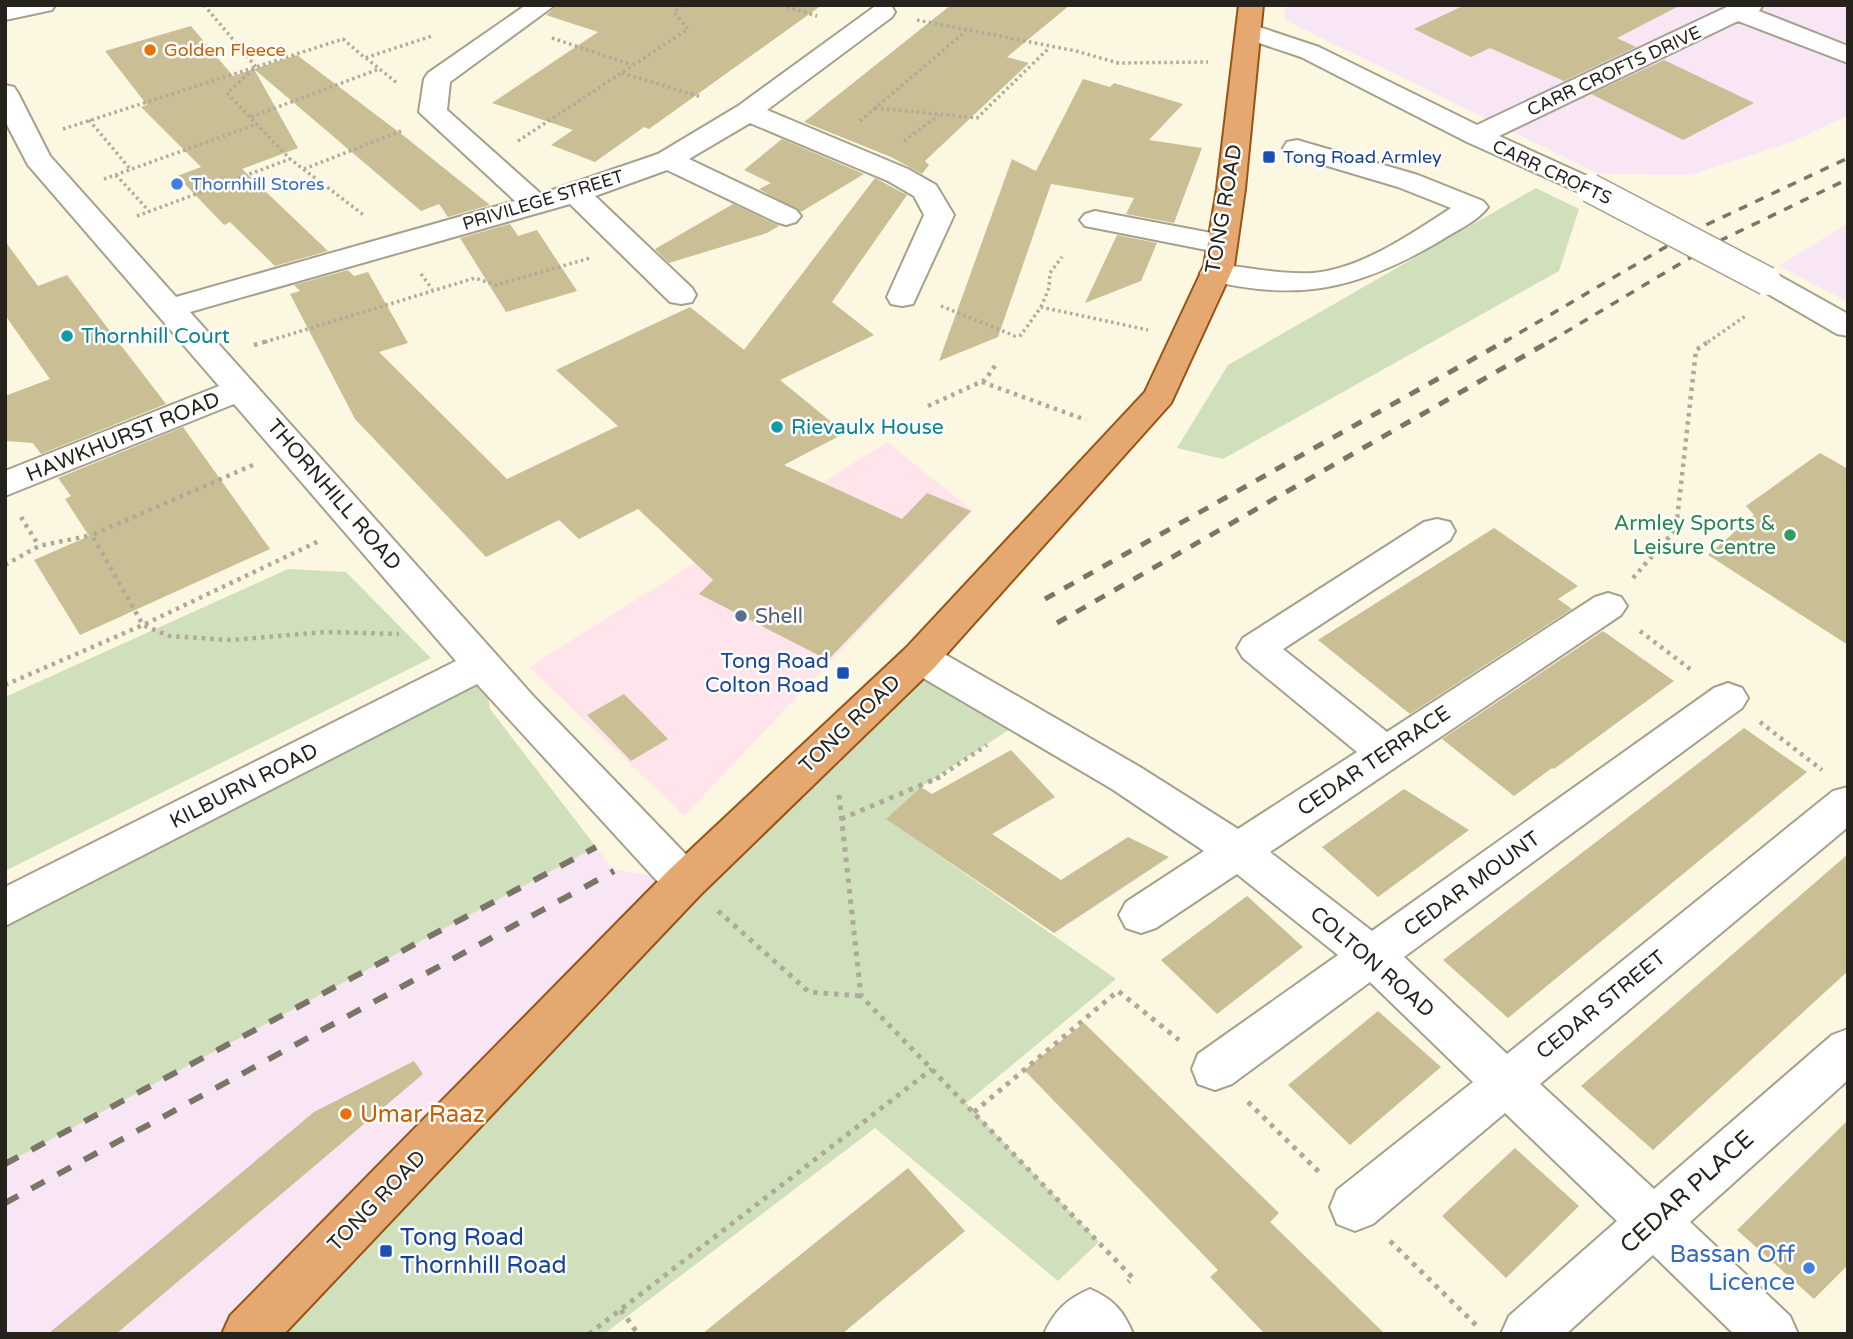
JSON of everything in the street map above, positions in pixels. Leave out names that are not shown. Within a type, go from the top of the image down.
[{"type":"main road","name":"TONG ROAD","points":[[248,1334],[684,881],[920,658],[1159,396],[1219,259],[1249,34]]},
{"type":"street","points":[[5,13],[43,5]]},
{"type":"street","points":[[535,204],[433,112],[438,79],[543,5]]},
{"type":"street","points":[[1745,8],[1848,55]]},
{"type":"street","name":"CARR CROFTS DRIVE","points":[[1477,136],[1745,8]]},
{"type":"street","name":"PRIVILEGE STREET","points":[[167,309],[576,193],[668,160],[748,112],[883,12]]},
{"type":"street","name":"CARR CROFTS","points":[[1249,34],[1310,52],[1477,136],[1590,188],[1848,327]]},
{"type":"street","name":"THORNHILL ROAD","points":[[5,93],[17,144],[38,159],[357,523],[606,801],[684,881]]},
{"type":"street","points":[[748,112],[898,174],[926,191],[939,215],[902,297]]},
{"type":"street","points":[[1095,220],[1219,259],[1315,282],[1357,270],[1423,240],[1473,206],[1395,177],[1297,148]]},
{"type":"street","points":[[668,160],[786,216]]},
{"type":"street","points":[[576,193],[681,295]]},
{"type":"street","name":"HAWKHURST ROAD","points":[[5,484],[241,389]]},
{"type":"street","points":[[1386,753],[1256,648],[1437,531]]},
{"type":"street","name":"CEDAR TERRACE","points":[[1141,915],[1608,606]]},
{"type":"street","name":"KILBURN ROAD","points":[[5,908],[472,651]]},
{"type":"street","name":"COLTON ROAD","points":[[920,658],[1126,778],[1238,852],[1372,956],[1772,1334]]},
{"type":"street","name":"CEDAR MOUNT","points":[[1215,1069],[1728,698]]},
{"type":"street","name":"CEDAR STREET","points":[[1355,1206],[1848,803]]},
{"type":"street","name":"CEDAR PLACE","points":[[1527,1334],[1848,1050]]},
{"type":"path","points":[[204,5],[256,67]]},
{"type":"path","points":[[488,161],[688,29],[674,12],[683,5]]},
{"type":"path","points":[[883,12],[1118,63],[1249,34]]},
{"type":"path","points":[[515,25],[632,65]]},
{"type":"path","points":[[830,146],[966,31]]},
{"type":"path","points":[[17,144],[343,40],[365,58],[442,33]]},
{"type":"path","points":[[875,108],[977,118],[1050,47]]},
{"type":"path","points":[[256,67],[227,93],[290,159],[400,243]]},
{"type":"path","points":[[251,117],[379,69]]},
{"type":"path","points":[[622,73],[748,112]]},
{"type":"path","points":[[304,169],[438,116]]},
{"type":"path","points":[[89,120],[131,170]]},
{"type":"path","points":[[67,193],[257,124]]},
{"type":"path","points":[[99,229],[290,159]]},
{"type":"path","points":[[116,175],[149,211]]},
{"type":"path","points":[[211,357],[475,278],[496,285],[631,247]]},
{"type":"path","points":[[902,297],[942,306],[1015,336],[1021,335],[1041,307],[1049,288],[1050,273],[1059,265],[1062,257]]},
{"type":"path","points":[[1608,606],[1676,529],[1696,350],[1775,286]]},
{"type":"path","points":[[1041,307],[1187,337]]},
{"type":"path","points":[[928,406],[982,382],[997,363]]},
{"type":"path","points":[[982,382],[1001,391],[1126,433]]},
{"type":"path","points":[[5,565],[39,546],[92,535],[293,449]]},
{"type":"path","points":[[5,685],[143,625],[357,523]]},
{"type":"path","points":[[92,535],[143,625],[169,636],[231,640],[325,632],[472,651]]},
{"type":"path","points":[[841,819],[941,777],[1024,720]]},
{"type":"path","points":[[838,782],[861,996],[1133,1278],[1089,1327]]},
{"type":"path","points":[[684,881],[809,992],[861,996]]},
{"type":"path","points":[[974,1112],[1118,991],[1215,1069]]},
{"type":"path","points":[[590,1334],[932,1069]]},
{"type":"path","points":[[621,1310],[638,1334]]},
{"type":"shaded area","points":[[1285,5],[1848,5],[1848,115],[1792,142],[1690,175],[1599,174],[1285,20]]},
{"type":"shaded area","points":[[1848,223],[1848,302],[1779,266]]},
{"type":"shaded area","name":"Shell","points":[[887,442],[973,511],[684,816],[529,667]]},
{"type":"shaded area","points":[[596,847],[613,869],[685,882],[251,1334],[5,1334],[5,1164]]},
{"type":"green space","points":[[1536,188],[1579,209],[1559,271],[1223,459],[1177,448],[1228,365]]},
{"type":"green space","points":[[288,569],[346,572],[431,658],[5,871],[5,697]]},
{"type":"green space","points":[[920,658],[1024,720],[921,787],[887,819],[1116,979],[966,1103],[1099,1242],[1058,1281],[875,1128],[604,1334],[248,1334]]},
{"type":"green space","points":[[483,664],[490,709],[596,847],[5,1164],[5,908]]},
{"type":"building","points":[[558,5],[822,5],[649,129],[644,127],[595,162],[551,145],[573,130],[492,103],[598,32],[546,15]]},
{"type":"building","points":[[951,5],[1070,5],[1007,57],[1029,63],[925,161],[929,165],[922,174],[891,157],[804,122]]},
{"type":"building","points":[[1465,5],[1681,5],[1617,38],[1636,47],[1564,81],[1490,48],[1471,57],[1414,29]]},
{"type":"building","points":[[191,26],[233,76],[254,69],[298,148],[242,169],[328,251],[275,266],[230,222],[224,225],[177,176],[201,167],[141,107],[147,105],[105,51]]},
{"type":"building","points":[[297,55],[490,205],[448,217],[439,204],[421,211],[254,69]]},
{"type":"building","points":[[1664,60],[1754,103],[1683,140],[1591,94]]},
{"type":"building","points":[[1083,79],[1110,87],[1114,83],[1183,104],[1149,140],[1202,148],[1174,223],[1126,214],[1134,198],[1051,184],[998,337],[939,361],[1012,159],[1036,171]]},
{"type":"building","points":[[782,139],[864,174],[801,212],[759,189],[771,183],[744,170]]},
{"type":"building","points":[[875,178],[907,195],[832,302],[874,335],[780,380],[845,433],[784,465],[902,519],[927,493],[971,511],[828,660],[699,594],[713,580],[638,509],[579,539],[559,520],[486,557],[355,419],[290,294],[300,291],[294,285],[348,270],[354,276],[368,272],[408,343],[379,352],[507,479],[618,426],[556,370],[690,307],[744,350]]},
{"type":"building","points":[[733,204],[779,226],[767,233],[669,263],[655,249]]},
{"type":"building","points":[[510,224],[518,236],[537,230],[577,291],[506,312],[460,238]]},
{"type":"building","points":[[1117,235],[1157,243],[1141,281],[1085,303]]},
{"type":"building","name":"Thornhill Court","points":[[5,241],[38,286],[67,275],[166,404],[41,454],[33,443],[5,441],[5,396],[50,379],[5,315]]},
{"type":"building","points":[[183,427],[270,549],[80,635],[34,560],[89,536],[65,499],[71,496],[58,478]]},
{"type":"building","name":"Armley Sports & Leisure Centre","points":[[1820,453],[1848,469],[1848,645],[1708,555],[1754,515],[1746,506]]},
{"type":"building","points":[[1494,528],[1578,586],[1558,599],[1572,609],[1410,714],[1318,640]]},
{"type":"building","points":[[1603,631],[1674,681],[1514,796],[1442,739]]},
{"type":"building","points":[[624,694],[668,739],[631,761],[587,715]]},
{"type":"building","points":[[1744,728],[1807,772],[1508,1018],[1443,960]]},
{"type":"building","points":[[1011,750],[1055,797],[992,834],[1061,880],[1128,837],[1169,857],[1054,933],[886,819],[921,787],[932,794]]},
{"type":"building","points":[[1404,789],[1469,830],[1378,897],[1322,847]]},
{"type":"building","points":[[1848,854],[1848,971],[1653,1150],[1581,1086]]},
{"type":"building","points":[[1247,896],[1303,947],[1217,1014],[1161,960]]},
{"type":"building","points":[[1378,1011],[1441,1067],[1350,1145],[1288,1085]]},
{"type":"building","points":[[1084,1023],[1279,1213],[1270,1222],[1385,1334],[1265,1334],[1210,1277],[1218,1270],[1024,1070]]},
{"type":"building","points":[[414,1061],[423,1074],[116,1334],[48,1334],[314,1112]]},
{"type":"building","points":[[1848,1120],[1848,1265],[1814,1299],[1737,1230]]},
{"type":"building","points":[[1515,1148],[1579,1206],[1506,1278],[1442,1216]]},
{"type":"building","points":[[908,1168],[965,1231],[842,1334],[702,1334]]},
{"type":"railway","points":[[1504,342],[1691,232],[1848,158]]},
{"type":"railway","points":[[1549,342],[1713,244],[1848,179]]},
{"type":"railway","points":[[1045,599],[1507,340]]},
{"type":"railway","points":[[1057,623],[1552,340]]},
{"type":"railway","points":[[5,1164],[596,847]]},
{"type":"railway","points":[[5,1203],[614,871]]},
{"type":"place","name":"Golden Fleece","points":[[150,50]]},
{"type":"place","name":"Tong Road Armley","points":[[1269,157]]},
{"type":"place","name":"Thornhill Stores","points":[[177,184]]},
{"type":"place","name":"Thornhill Court","points":[[67,336]]},
{"type":"place","name":"Rievaulx House","points":[[777,427]]},
{"type":"place","name":"Armley Sports & Leisure Centre","points":[[1790,535]]},
{"type":"place","name":"Shell","points":[[741,616]]},
{"type":"place","name":"Tong Road Colton Road","points":[[843,673]]},
{"type":"place","name":"Umar Raaz","points":[[346,1114]]},
{"type":"place","name":"Tong Road Thornhill Road","points":[[386,1251]]},
{"type":"place","name":"Bassan Off Licence","points":[[1809,1268]]}]
